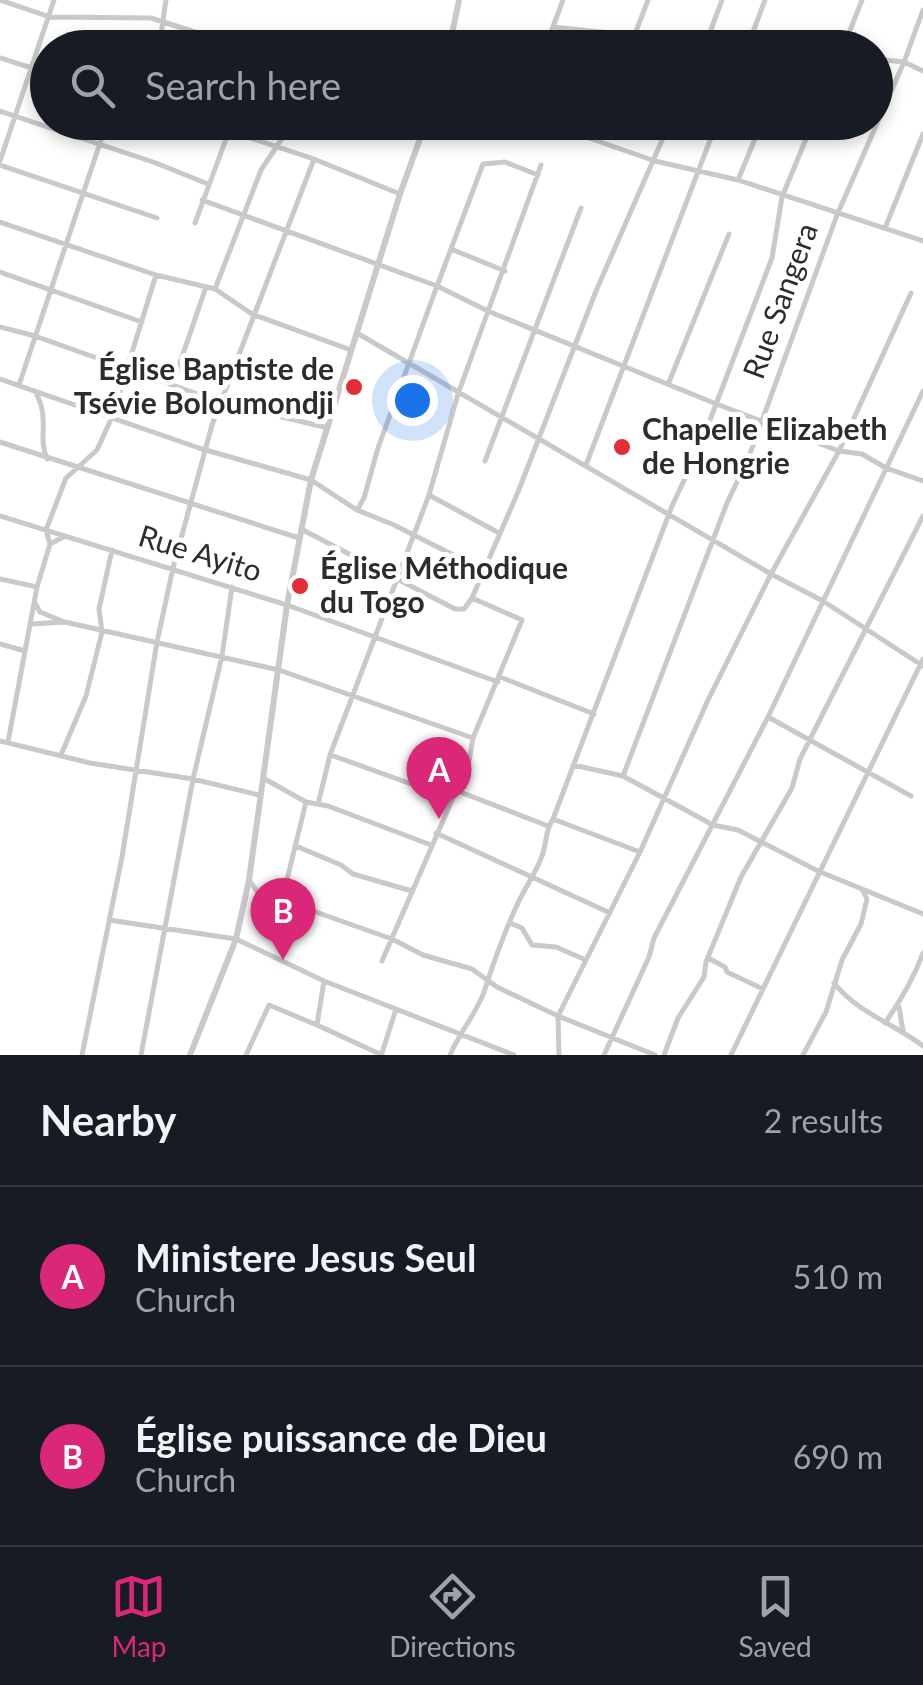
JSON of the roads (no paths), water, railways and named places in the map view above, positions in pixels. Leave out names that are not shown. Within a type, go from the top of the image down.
[{"type":"street","points":[[0,0],[50,18],[150,18],[189,30]]},
{"type":"street","points":[[45,30],[54,0]]},
{"type":"street","points":[[162,30],[166,0]]},
{"type":"street","points":[[453,30],[460,0]]},
{"type":"street","points":[[551,30],[563,0]]},
{"type":"street","points":[[637,30],[648,0]]},
{"type":"street","points":[[711,30],[722,0]]},
{"type":"street","points":[[754,30],[765,0]]},
{"type":"street","points":[[850,30],[862,0]]},
{"type":"street","name":"Rue Sangera","points":[[893,87],[923,10]]},
{"type":"street","points":[[552,27],[588,30]]},
{"type":"street","points":[[0,58],[30,68],[0,163],[157,218]]},
{"type":"street","points":[[893,61],[923,71]]},
{"type":"street","points":[[0,110],[30,121]]},
{"type":"street","points":[[885,228],[923,134]]},
{"type":"street","points":[[88,140],[208,184]]},
{"type":"street","points":[[19,385],[101,140]]},
{"type":"street","points":[[194,223],[225,140]]},
{"type":"street","points":[[257,140],[400,194]]},
{"type":"street","points":[[216,289],[261,170],[280,140]]},
{"type":"street","points":[[190,1055],[236,939],[287,605],[311,480],[420,140]]},
{"type":"street","points":[[597,140],[697,172],[738,180],[923,242]]},
{"type":"street","points":[[0,442],[191,506],[300,533],[460,610],[472,598],[574,345],[663,140]]},
{"type":"street","points":[[586,465],[709,140]]},
{"type":"street","points":[[738,180],[755,140]]},
{"type":"street","points":[[450,1055],[483,994],[486,979],[494,971],[510,922],[543,855],[548,826],[772,258],[782,197],[805,140]]},
{"type":"street","name":"Rue Sangera","points":[[623,776],[837,215],[870,140]]},
{"type":"street","points":[[82,1055],[173,568],[220,402],[314,159]]},
{"type":"street","points":[[357,510],[484,164],[505,162],[538,175]]},
{"type":"street","points":[[318,804],[330,755],[429,495],[458,394],[541,165]]},
{"type":"street","points":[[202,200],[437,286],[490,312],[714,403],[839,451],[862,454],[886,468],[923,480]]},
{"type":"street","points":[[485,462],[581,208]]},
{"type":"street","points":[[0,222],[156,274],[216,289],[252,314],[351,350]]},
{"type":"street","points":[[669,382],[729,234]]},
{"type":"street","points":[[450,249],[505,271]]},
{"type":"street","points":[[0,272],[142,322]]},
{"type":"street","points":[[156,274],[112,417],[97,450],[66,478],[46,530],[50,544],[4,742],[260,795]]},
{"type":"street","points":[[172,386],[206,287]]},
{"type":"street","points":[[560,1055],[558,1016],[640,852],[770,574],[839,451],[911,294]]},
{"type":"street","points":[[0,327],[36,336],[220,402],[328,428]]},
{"type":"street","points":[[356,332],[770,574],[823,600],[867,632],[922,663],[731,1055]]},
{"type":"street","points":[[0,379],[206,450],[311,480],[357,510],[483,570]]},
{"type":"street","points":[[34,390],[44,408],[46,432],[42,446],[47,459]]},
{"type":"street","points":[[604,1055],[654,938],[768,717],[923,391]]},
{"type":"street","points":[[429,495],[499,533]]},
{"type":"street","name":"Rue Ayito","points":[[0,516],[287,605],[594,714]]},
{"type":"street","points":[[664,1055],[678,1018],[704,976],[741,877],[792,788],[809,741],[923,516]]},
{"type":"street","points":[[50,544],[65,536]]},
{"type":"street","points":[[61,755],[86,696],[102,632],[99,609],[112,550]]},
{"type":"street","points":[[0,579],[37,588]]},
{"type":"street","points":[[140,1055],[193,780],[222,656],[232,587]]},
{"type":"street","points":[[382,961],[468,761],[473,738],[522,620],[472,598]]},
{"type":"street","points":[[34,602],[40,612],[64,622],[279,670],[473,738]]},
{"type":"street","points":[[31,624],[64,622]]},
{"type":"street","points":[[0,644],[26,651]]},
{"type":"street","points":[[768,717],[911,796]]},
{"type":"street","points":[[330,755],[450,798]]},
{"type":"street","points":[[573,764],[623,776],[712,825],[738,830],[818,871],[923,914]]},
{"type":"street","points":[[263,778],[306,802],[431,844]]},
{"type":"street","points":[[455,790],[548,826]]},
{"type":"street","points":[[282,900],[306,802]]},
{"type":"street","points":[[553,818],[640,852]]},
{"type":"street","points":[[436,833],[610,913]]},
{"type":"street","points":[[296,846],[353,874],[412,891]]},
{"type":"street","points":[[248,880],[260,896],[282,900],[472,970],[558,1016],[612,1037],[637,1052],[655,1055]]},
{"type":"street","points":[[803,1055],[826,1012],[834,983],[861,924],[868,900],[861,889]]},
{"type":"street","points":[[109,920],[236,939],[324,980],[514,1055]]},
{"type":"street","points":[[510,922],[530,936],[532,945],[556,946],[586,960]]},
{"type":"street","points":[[885,1024],[899,1007],[905,986],[912,981],[923,953]]},
{"type":"street","points":[[708,958],[763,988]]},
{"type":"street","points":[[318,1025],[324,980]]},
{"type":"street","points":[[834,983],[855,1005],[904,1031],[923,1046]]},
{"type":"street","points":[[255,1055],[247,1052],[268,1005],[382,1054],[396,1007]]},
{"type":"street","points":[[899,1007],[904,1031]]},
{"type":"place","name":"Église Baptiste de Tsévie Boloumondji","points":[[354,387]]},
{"type":"place","name":"Chapelle Elizabeth de Hongrie","points":[[622,447]]},
{"type":"place","name":"Église Méthodique du Togo","points":[[300,586]]},
{"type":"place","name":"Ministere Jesus Seul","points":[[439,819]]},
{"type":"place","name":"Église puissance de Dieu","points":[[283,960]]}]
